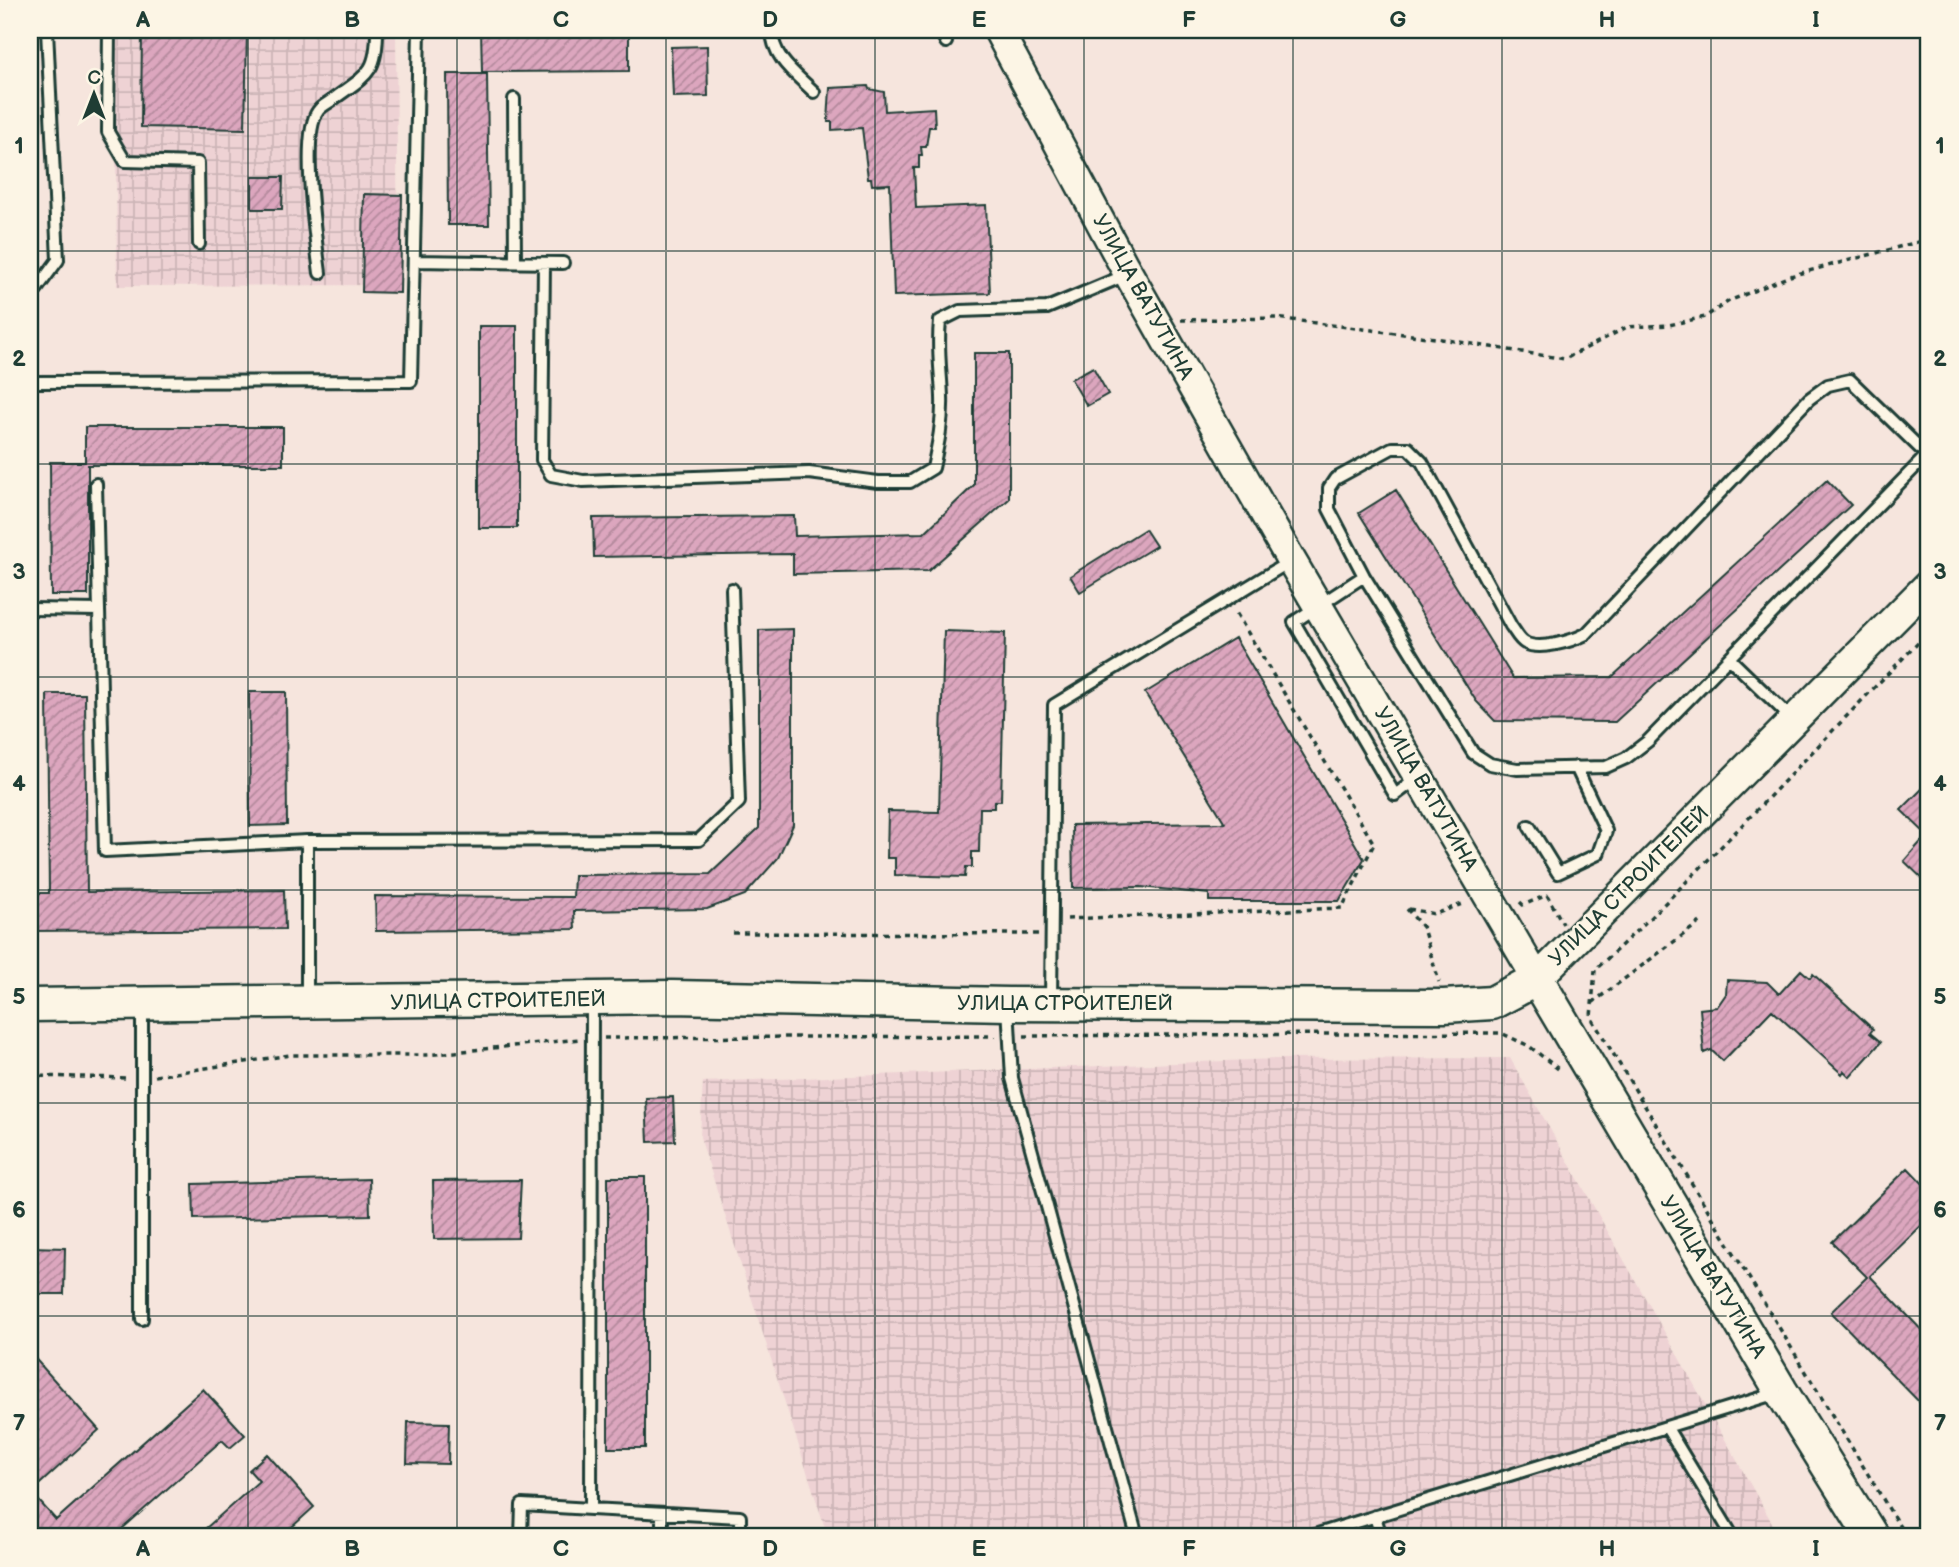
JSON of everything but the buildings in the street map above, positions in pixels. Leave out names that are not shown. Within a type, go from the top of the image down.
[{"type":"main road","name":"УЛИЦА СТРОИТЕЛЕЙ","points":[[30,1005],[307,1004],[673,997],[1008,1004],[1444,1006],[1492,1003],[1537,979]]},
{"type":"main road","name":"УЛИЦА ВАТУТИНА","points":[[1537,979],[1781,1391],[1872,1537]]},
{"type":"street","name":"УЛИЦА ВАТУТИНА","points":[[998,30],[1128,274],[1537,979]]},
{"type":"street","name":"УЛИЦА СТРОИТЕЛЕЙ","points":[[1537,979],[1929,584]]},
{"type":"lane","points":[[30,298],[58,260],[47,30]]},
{"type":"lane","points":[[109,30],[108,132],[125,161],[198,163],[199,244]]},
{"type":"lane","points":[[320,273],[313,220],[310,131],[318,110],[362,78],[377,60],[377,30]]},
{"type":"lane","points":[[30,382],[411,381],[419,30]]},
{"type":"lane","points":[[772,30],[776,51],[814,92]]},
{"type":"lane","points":[[940,30],[946,42]]},
{"type":"lane","points":[[514,99],[515,262]]},
{"type":"lane","points":[[414,261],[564,263]]},
{"type":"lane","points":[[544,262],[542,460],[551,475],[583,481],[809,473],[878,482],[910,482],[933,468],[938,443],[942,398],[936,351],[940,321],[960,310],[1047,308],[1128,274]]},
{"type":"lane","points":[[1850,380],[1928,456],[1648,740],[1626,758],[1606,767],[1517,769],[1490,764],[1474,753],[1364,576],[1329,509],[1329,488],[1335,479],[1392,448],[1408,448],[1422,462],[1511,626],[1523,642],[1533,645],[1573,641],[1586,634],[1809,400],[1828,385],[1850,380]]},
{"type":"lane","points":[[96,484],[104,851],[307,841],[699,840],[738,802],[732,589]]},
{"type":"lane","points":[[1051,1004],[1054,705],[1292,560]]},
{"type":"lane","points":[[1320,605],[1364,576]]},
{"type":"lane","points":[[30,609],[99,610]]},
{"type":"lane","points":[[1729,658],[1794,721]]},
{"type":"lane","points":[[1529,826],[1559,873],[1598,854],[1606,831],[1576,767]]},
{"type":"lane","points":[[307,841],[307,1004]]},
{"type":"lane","points":[[591,1509],[592,999]]},
{"type":"lane","points":[[1008,1004],[1012,1078],[1137,1537]]},
{"type":"lane","points":[[142,1005],[142,1320]]},
{"type":"lane","points":[[1308,1537],[1781,1391]]},
{"type":"lane","points":[[1667,1428],[1733,1537]]},
{"type":"lane","points":[[521,1537],[522,1505],[740,1517],[740,1537]]},
{"type":"lane","points":[[662,1513],[662,1537]]},
{"type":"lane","points":[[1375,1516],[1381,1537]]},
{"type":"path","points":[[1159,327],[1183,319],[1276,318],[1435,338],[1566,359],[1627,327],[1669,325],[1705,317],[1729,301],[1790,276],[1929,239]]},
{"type":"path","points":[[733,933],[1037,935],[1068,919],[1342,908],[1374,844],[1228,599]]},
{"type":"path","points":[[1595,971],[1677,894],[1929,632]]},
{"type":"path","points":[[1515,897],[1522,905],[1547,895],[1595,971],[1591,1017],[1906,1537]]},
{"type":"path","points":[[1439,982],[1423,928],[1407,909],[1435,914],[1470,901]]},
{"type":"path","points":[[1592,1003],[1703,920]]},
{"type":"path","points":[[30,1076],[142,1078],[290,1055],[426,1055],[593,1038],[1501,1033],[1528,1046],[1557,1066],[1564,1075]]},
{"type":"shaded area","points":[[115,30],[396,30],[398,285],[117,286]]},
{"type":"shaded area","points":[[1510,1058],[1780,1537],[828,1537],[700,1137],[703,1082],[1275,1059]]}]
